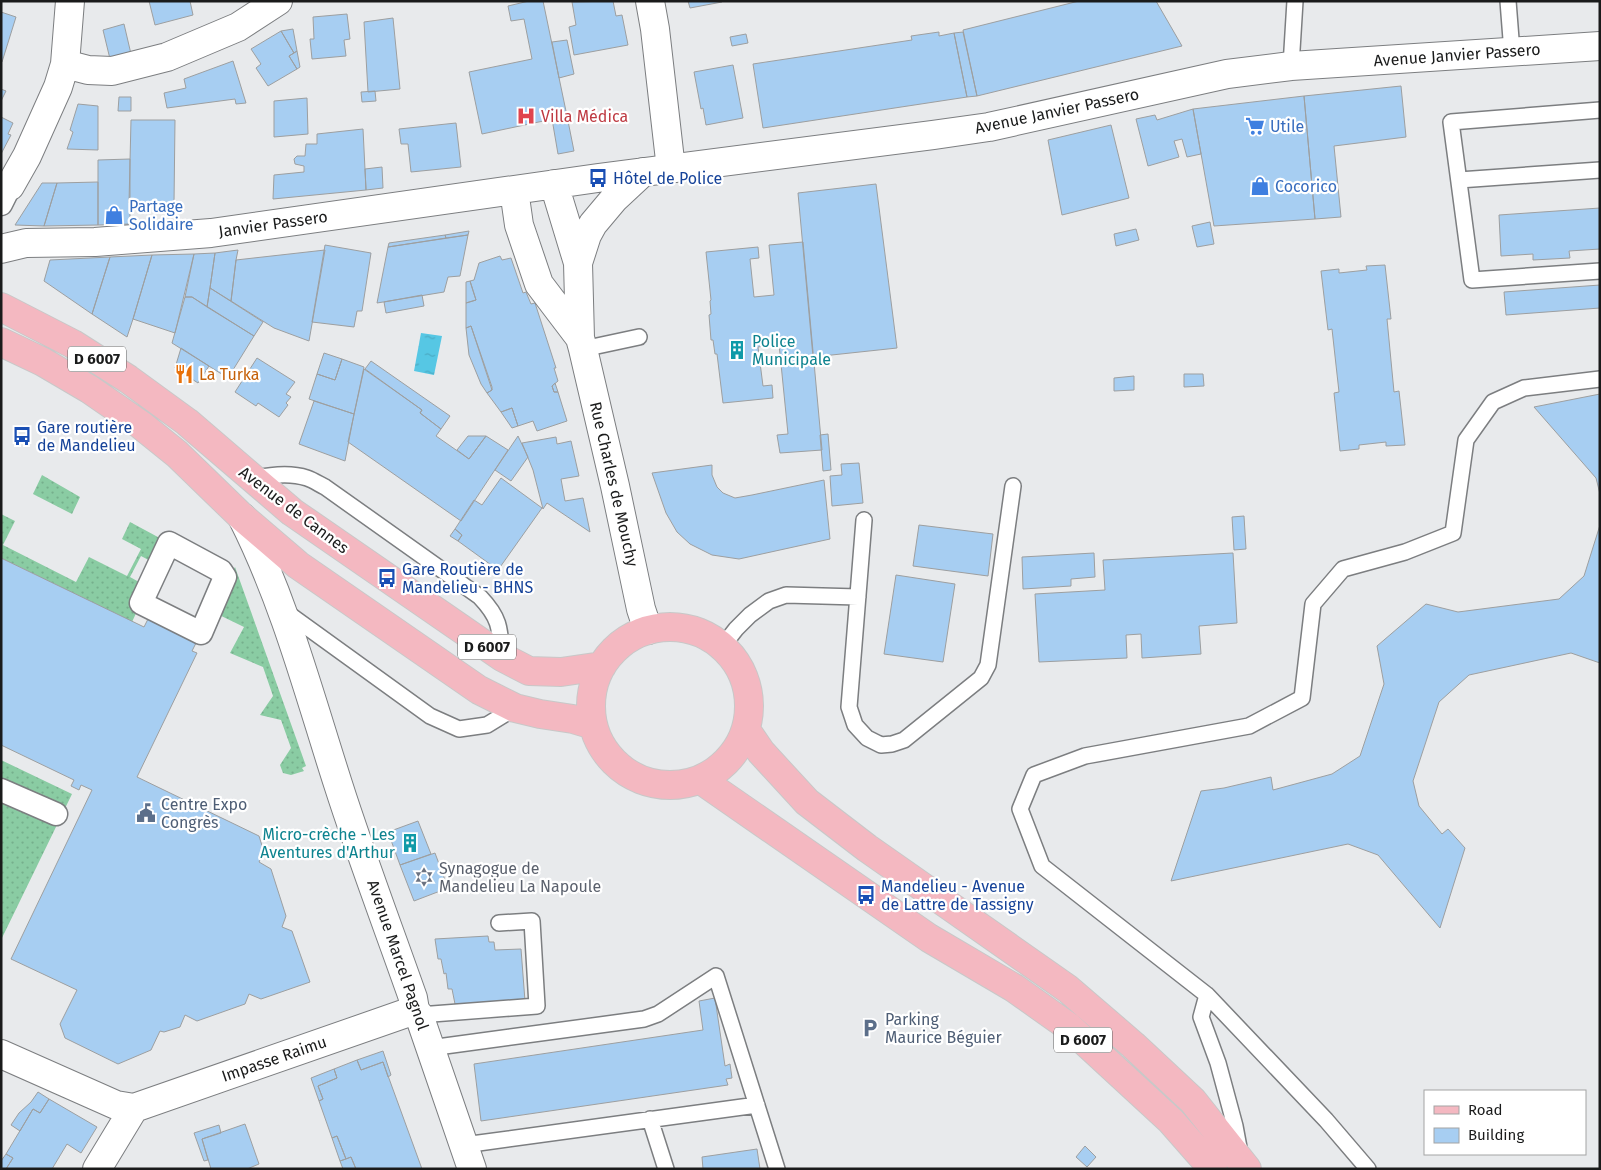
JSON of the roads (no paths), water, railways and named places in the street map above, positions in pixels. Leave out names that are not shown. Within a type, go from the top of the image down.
[{"type":"main road","name":"Avenue de Cannes","points":[[1,307],[73,344],[128,379],[187,422],[292,512],[502,657],[530,671],[561,672],[602,666]]},
{"type":"main road","name":"Avenue de Cannes","points":[[1,342],[43,362],[89,389],[141,425],[177,454],[242,517],[298,565],[479,690],[515,708],[573,719],[593,725]]},
{"type":"main road","points":[[674,627],[700,633],[722,647],[737,664],[746,685],[749,707],[746,730],[736,750],[721,768],[701,780],[671,785],[656,784],[634,777],[616,764],[602,746],[593,725],[591,705],[594,685],[602,666],[611,654],[634,636],[648,630],[674,627]]},
{"type":"main road","name":"D 6007","points":[[746,730],[761,752],[807,802],[866,848],[1068,989],[1133,1044],[1193,1102],[1244,1166]]},
{"type":"main road","name":"D 6007","points":[[701,780],[914,928],[1014,988],[1069,1027],[1171,1122],[1213,1169]]},
{"type":"street","points":[[6,195],[27,156],[58,86],[65,64],[70,1]]},
{"type":"street","points":[[65,64],[88,70],[112,71],[167,57],[238,27],[278,1]]},
{"type":"street","points":[[650,1],[671,169]]},
{"type":"street","name":"Avenue Janvier Passero","points":[[514,190],[989,127],[1227,74],[1291,66],[1600,46]]},
{"type":"street","name":"Rue Charles de Mouchy","points":[[578,263],[587,235],[593,224],[614,199],[643,172]]},
{"type":"street","name":"Rue Charles de Mouchy","points":[[554,184],[578,263],[581,344],[615,486],[641,609],[648,630]]},
{"type":"street","name":"Rue Charles de Mouchy","points":[[514,190],[519,225],[539,284],[581,344]]},
{"type":"street","name":"Janvier Passero","points":[[1,249],[26,243],[95,242],[211,233],[514,190]]},
{"type":"street","name":"Avenue Marcel Pagnol","points":[[242,517],[260,552],[282,610],[325,738],[338,784],[468,1157]]},
{"type":"street","points":[[1,790],[56,814]]},
{"type":"street","name":"Impasse Raimu","points":[[134,1108],[417,1012]]},
{"type":"street","points":[[1,1054],[116,1105],[134,1108],[97,1169]]},
{"type":"lane","points":[[1291,66],[1295,1]]},
{"type":"lane","points":[[1508,1],[1512,52]]},
{"type":"lane","points":[[1600,110],[1451,122],[1472,280],[1600,271]]},
{"type":"lane","points":[[1458,180],[1600,170]]},
{"type":"lane","points":[[581,344],[639,337]]},
{"type":"lane","points":[[1368,1169],[1326,1120],[1207,995],[1042,866],[1020,809],[1034,775],[1085,756],[1249,726],[1302,698],[1313,604],[1343,569],[1405,552],[1453,533],[1466,440],[1493,402],[1524,388],[1600,379]]},
{"type":"lane","points":[[252,479],[273,474],[286,475],[306,478],[324,487],[480,596],[492,610],[500,626],[502,657]]},
{"type":"lane","points":[[864,520],[849,707],[854,725],[867,738],[881,745],[892,744],[904,740],[981,678],[988,665],[1013,486]]},
{"type":"lane","points":[[722,647],[750,615],[769,601],[786,595],[858,597]]},
{"type":"lane","points":[[282,610],[430,716],[460,729],[487,725],[515,708]]},
{"type":"lane","points":[[417,1012],[537,1006],[532,921],[499,923]]},
{"type":"lane","points":[[430,1048],[644,1018],[658,1014],[716,976],[777,1169]]},
{"type":"lane","points":[[1207,995],[1201,1017],[1218,1063],[1244,1166]]},
{"type":"lane","points":[[468,1157],[650,1119],[757,1105]]},
{"type":"lane","points":[[650,1119],[666,1169]]},
{"type":"water","points":[[421,333],[442,336],[434,375],[414,371]]},
{"type":"place","name":"Villa Médica","points":[[526,116]]},
{"type":"place","name":"Utile","points":[[1255,126]]},
{"type":"place","name":"Hôtel de Police","points":[[598,178]]},
{"type":"place","name":"Cocorico","points":[[1260,186]]},
{"type":"place","name":"Partage Solidaire","points":[[114,215]]},
{"type":"place","name":"Police Municipale","points":[[737,350]]},
{"type":"place","name":"La Turka","points":[[184,374]]},
{"type":"place","name":"Gare routière de Mandelieu","points":[[22,436]]},
{"type":"place","name":"Gare Routière de Mandelieu - BHNS","points":[[387,578]]},
{"type":"place","name":"Centre Expo Congrès","points":[[146,813]]},
{"type":"place","name":"Micro-crèche - Les Aventures d'Arthur","points":[[410,843]]},
{"type":"place","name":"Synagogue de Mandelieu La Napoule","points":[[424,877]]},
{"type":"place","name":"Mandelieu - Avenue de Lattre de Tassigny","points":[[866,895]]},
{"type":"place","name":"Parking Maurice Béguier","points":[[870,1028]]}]
